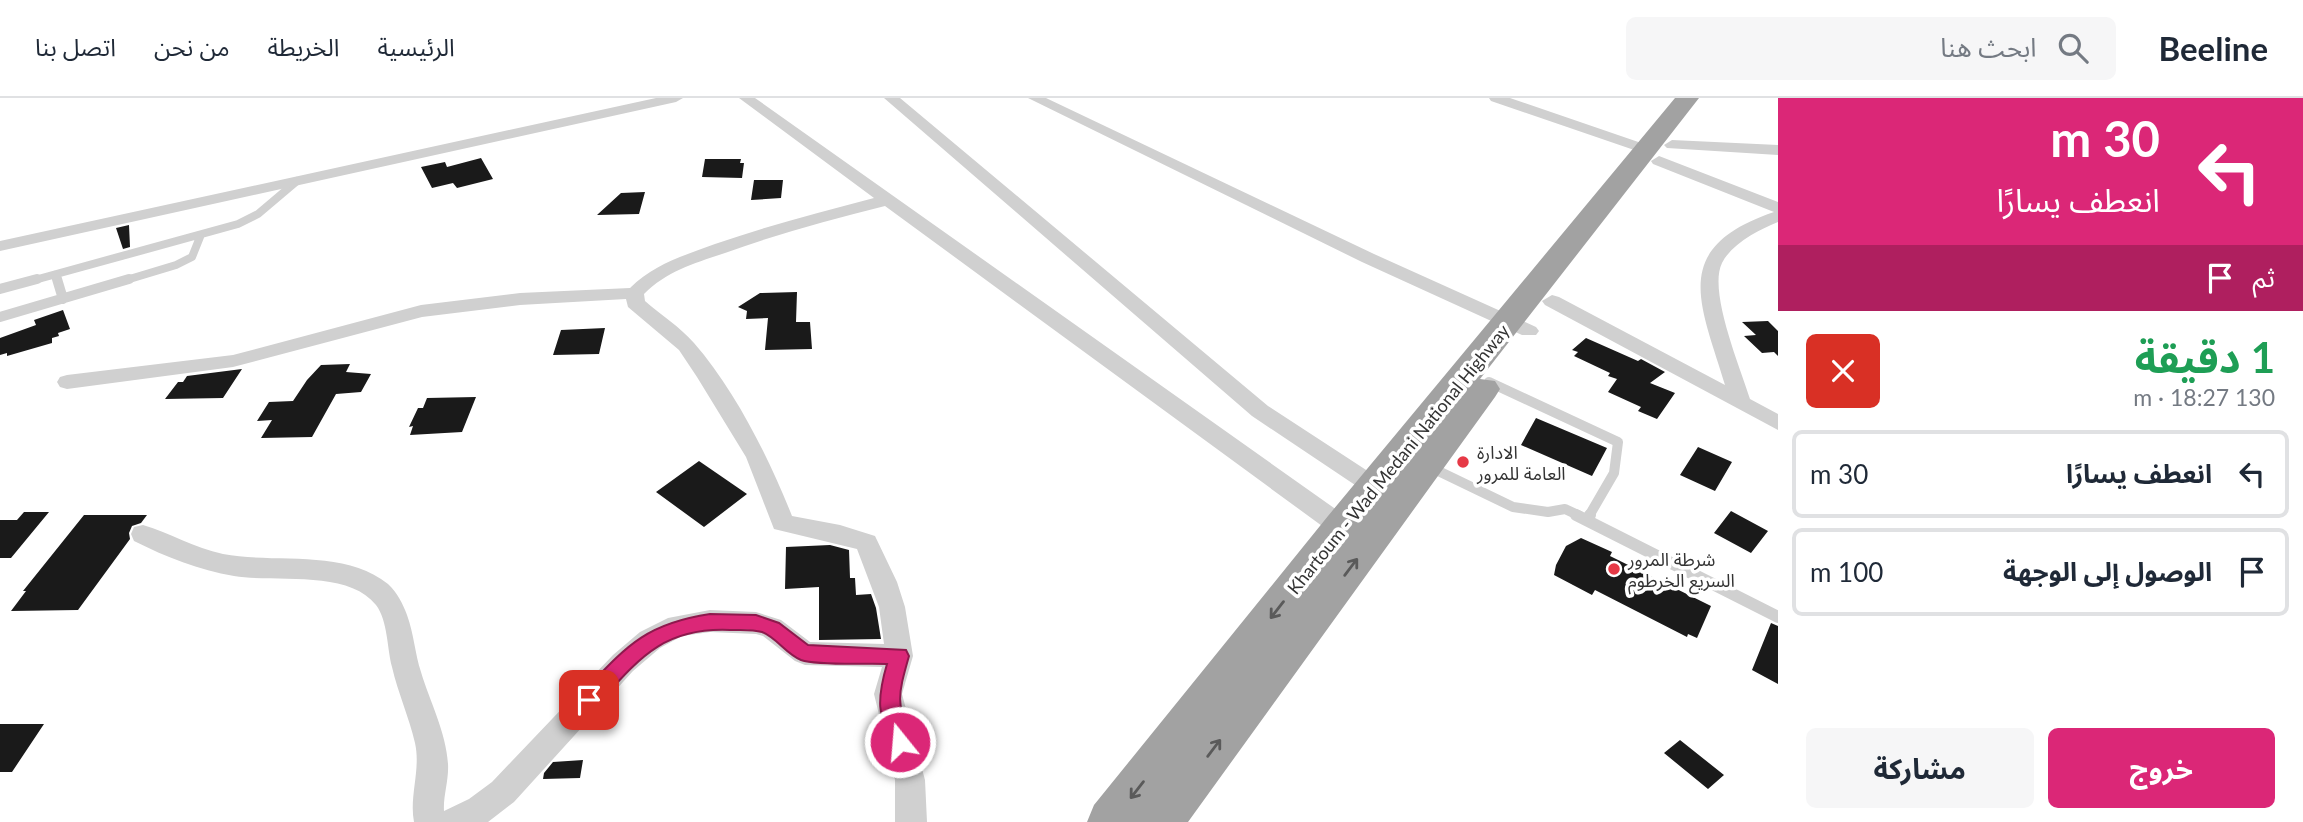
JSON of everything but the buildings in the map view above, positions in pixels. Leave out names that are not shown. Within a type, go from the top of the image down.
[{"type":"highway","name":"Khartoum - Wad Medani National Highway","points":[[1112,822],[1375,487],[1415,459],[1489,382],[1518,327],[1552,300],[1658,152],[1687,98]]},
{"type":"highway","name":"Khartoum - Wad Medani National Highway","points":[[1158,822],[1415,459],[1658,152],[1706,98]]},
{"type":"street","points":[[0,246],[676,98]]},
{"type":"street","points":[[746,98],[1342,527]]},
{"type":"street","points":[[891,98],[1261,411],[1375,487]]},
{"type":"street","points":[[1035,98],[1518,327]]},
{"type":"street","points":[[1496,98],[1658,152],[1778,208]]},
{"type":"street","points":[[1658,152],[1778,150]]},
{"type":"street","points":[[67,382],[233,361],[274,352],[372,323],[453,306],[635,293],[650,278],[678,263],[774,229],[888,200]]},
{"type":"street","points":[[1740,402],[1708,294],[1708,277],[1715,259],[1731,243],[1778,216]]},
{"type":"street","points":[[635,293],[635,303],[686,346],[706,374],[757,457],[783,523],[841,534],[866,543],[892,607],[899,656],[888,694],[910,780],[911,822]]},
{"type":"street","points":[[1552,300],[1778,423]]},
{"type":"street","points":[[143,534],[173,551],[214,562],[250,568],[342,575],[363,581],[380,592],[399,631],[404,663],[433,758],[427,805],[429,820],[434,822]]},
{"type":"street","points":[[455,822],[480,810],[503,792],[624,663],[650,640],[677,626],[710,621],[756,623],[772,628],[805,653],[899,656]]},
{"type":"lane","points":[[0,289],[200,237],[238,224],[258,214],[297,181]]},
{"type":"lane","points":[[0,317],[189,260],[198,247],[200,237]]},
{"type":"lane","points":[[56,274],[63,299]]},
{"type":"lane","points":[[1489,382],[1618,442],[1616,460],[1605,496],[1587,519]]},
{"type":"lane","points":[[1415,459],[1510,505],[1553,513],[1565,509],[1778,617]]},
{"type":"place","name":"الادارة العامة للمرور","points":[[1463,462]]},
{"type":"place","name":"شرطة المرور السريع الخرطوم","points":[[1614,569]]},
{"type":"route","points":[[589,700],[650,640],[677,626],[710,621],[756,623],[772,628],[805,653],[899,656],[888,694],[900,742]]}]
